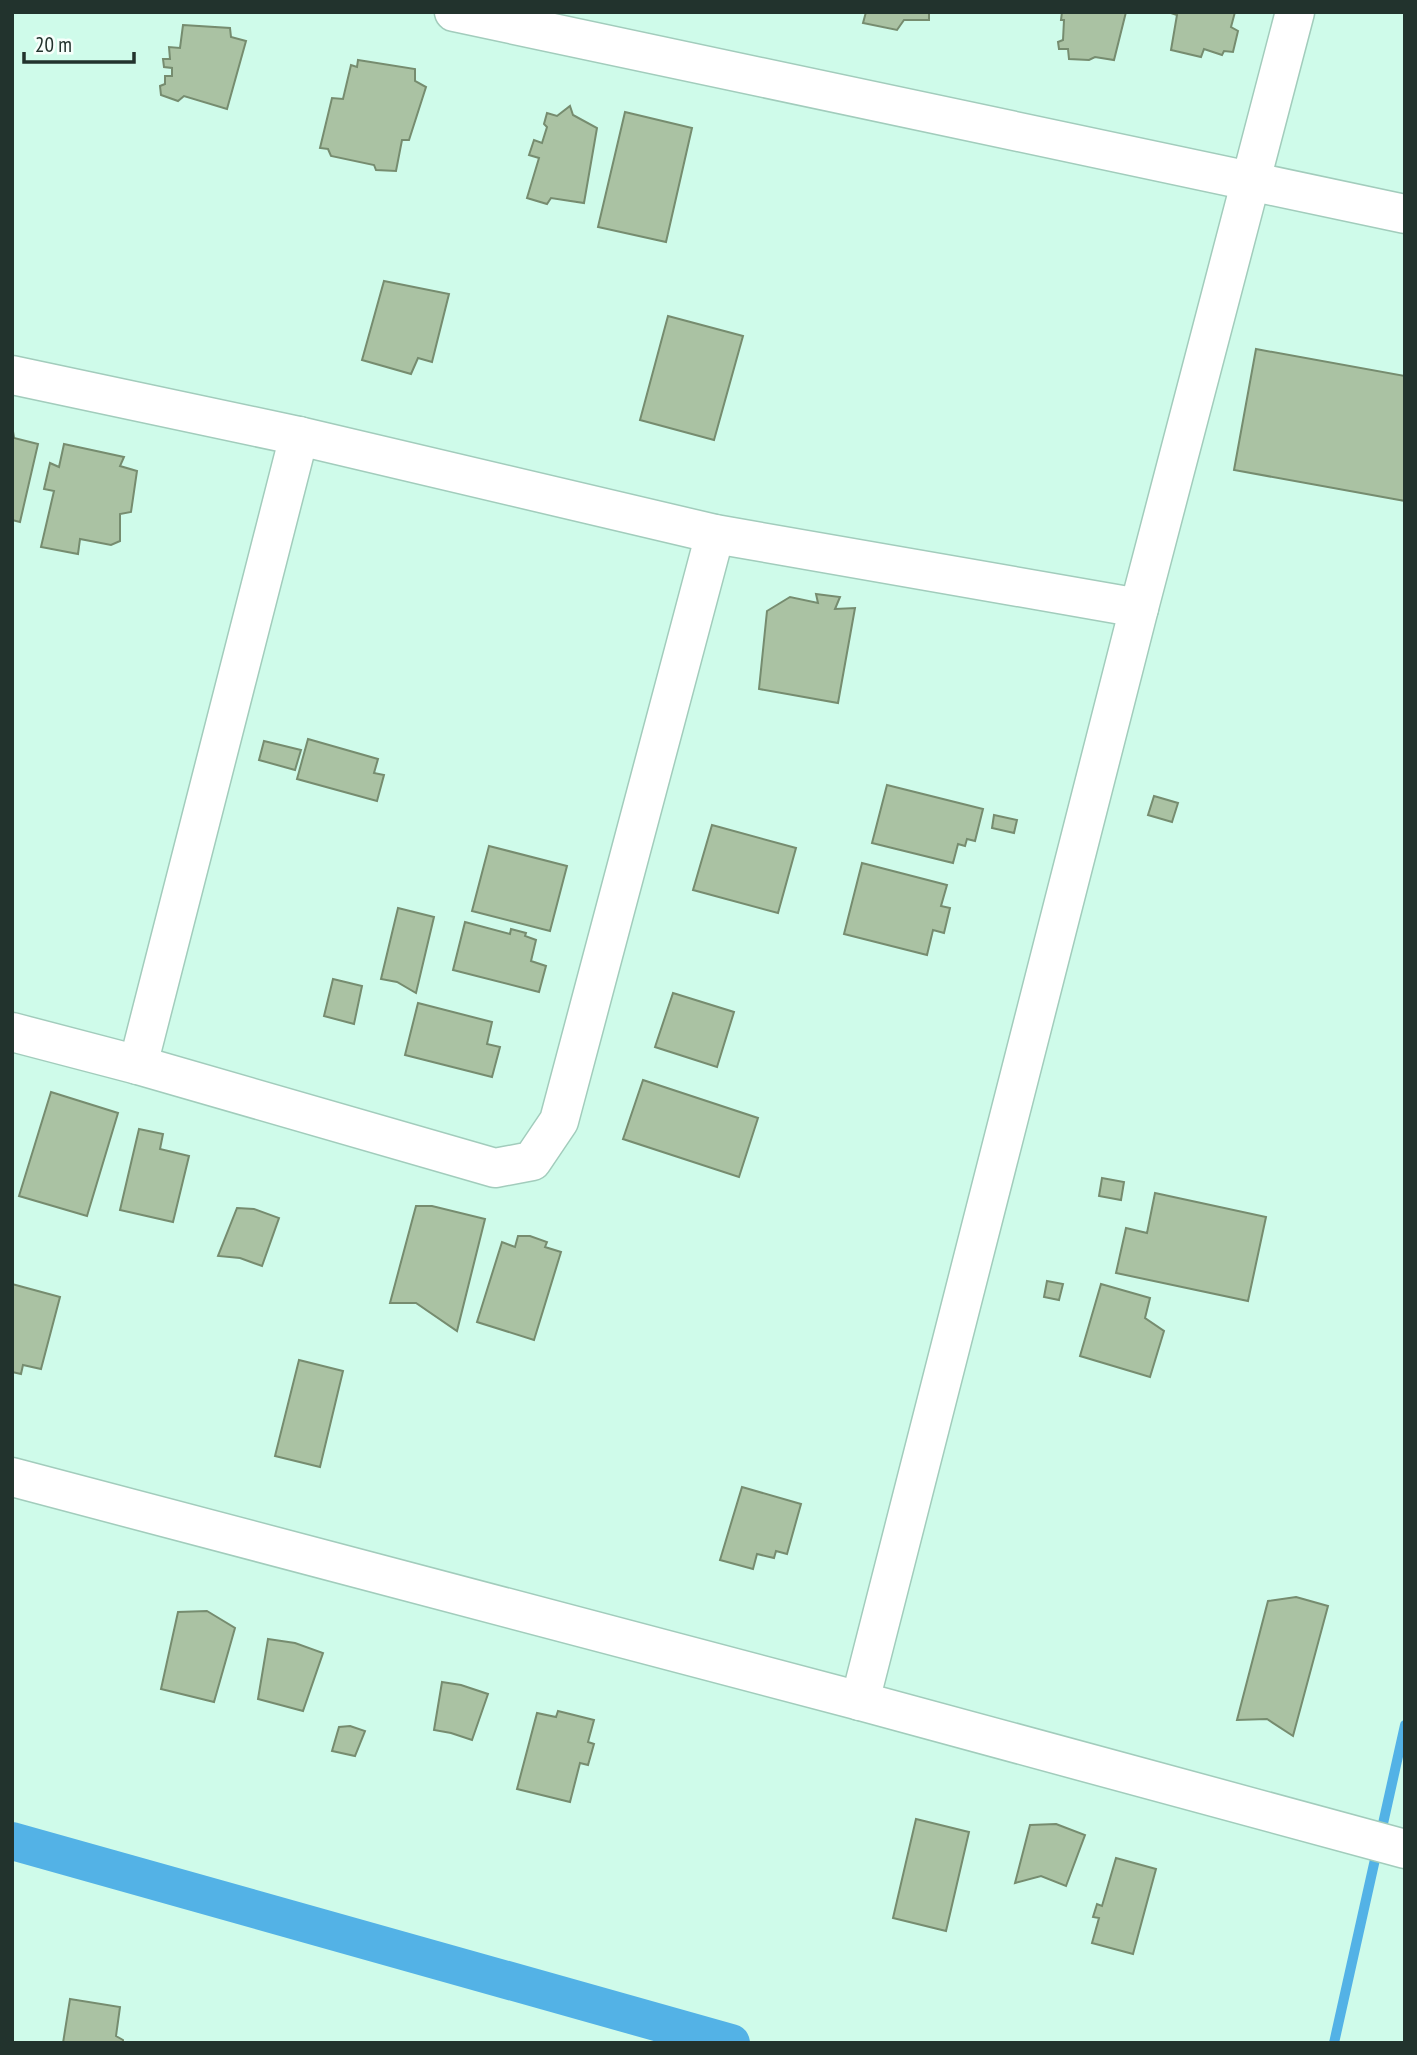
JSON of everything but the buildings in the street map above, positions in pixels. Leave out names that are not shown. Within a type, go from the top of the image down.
[{"type":"street","points":[[454,12],[1405,215]]},
{"type":"street","points":[[860,1701],[1139,608],[1295,12]]},
{"type":"street","points":[[12,374],[299,436],[715,534],[1139,608]]},
{"type":"street","points":[[138,1065],[299,436]]},
{"type":"street","points":[[12,1032],[138,1065],[495,1168],[532,1161],[559,1121],[715,534]]},
{"type":"street","points":[[12,1477],[860,1701],[1405,1849]]},
{"type":"waterway","points":[[1334,2043],[1405,1725]]},
{"type":"waterway","points":[[12,1841],[731,2043]]}]
